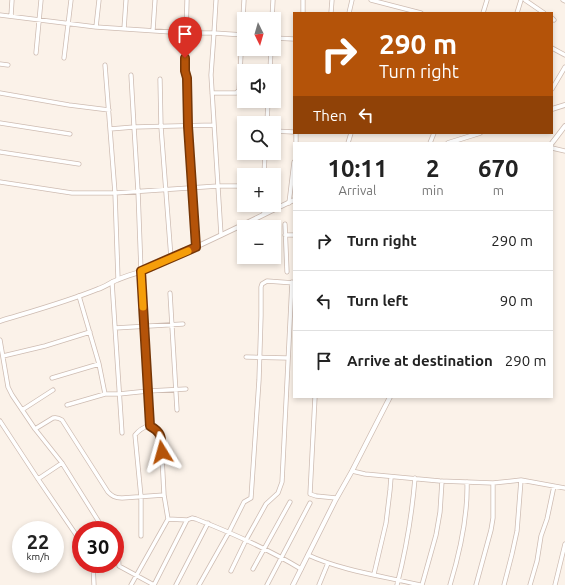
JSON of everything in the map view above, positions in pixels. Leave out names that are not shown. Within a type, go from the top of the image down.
[{"type":"street","points":[[11,16],[12,0]]},
{"type":"street","points":[[36,53],[41,0]]},
{"type":"street","points":[[64,58],[71,0]]},
{"type":"street","points":[[96,27],[99,0]]},
{"type":"street","points":[[124,29],[126,0]]},
{"type":"street","points":[[153,30],[155,0]]},
{"type":"street","points":[[187,0],[185,71],[187,78],[188,126],[196,247]]},
{"type":"street","points":[[216,0],[211,75],[221,235]]},
{"type":"street","points":[[244,0],[244,12]]},
{"type":"street","points":[[272,12],[273,0]]},
{"type":"street","points":[[303,12],[304,0]]},
{"type":"street","points":[[331,12],[332,0]]},
{"type":"street","points":[[349,12],[352,0]]},
{"type":"street","points":[[371,0],[409,11]]},
{"type":"street","points":[[483,12],[487,0]]},
{"type":"street","points":[[517,12],[521,0]]},
{"type":"street","points":[[525,0],[543,12]]},
{"type":"street","points":[[0,15],[96,27],[237,35]]},
{"type":"street","points":[[281,38],[293,39]]},
{"type":"street","points":[[553,49],[565,55]]},
{"type":"street","points":[[212,93],[236,93],[239,90],[241,56]]},
{"type":"street","points":[[0,64],[8,65]]},
{"type":"street","points":[[105,65],[115,193],[118,279]]},
{"type":"street","points":[[553,86],[565,67]]},
{"type":"street","points":[[131,75],[150,426]]},
{"type":"street","points":[[160,79],[161,126],[171,258]]},
{"type":"street","points":[[0,93],[69,106],[109,110]]},
{"type":"street","points":[[553,109],[565,104]]},
{"type":"street","points":[[0,123],[70,134]]},
{"type":"street","points":[[110,129],[214,125]]},
{"type":"street","points":[[553,142],[564,128]]},
{"type":"street","points":[[281,131],[293,132]]},
{"type":"street","points":[[451,142],[477,134]]},
{"type":"street","points":[[553,148],[565,151]]},
{"type":"street","points":[[0,152],[79,164]]},
{"type":"street","points":[[289,203],[293,170]]},
{"type":"street","points":[[0,182],[72,193],[115,193],[237,186]]},
{"type":"street","points":[[0,321],[100,289],[118,279],[141,271],[196,247],[293,201]]},
{"type":"street","points":[[285,224],[287,272]]},
{"type":"street","points":[[285,235],[293,235]]},
{"type":"street","points":[[199,585],[244,502],[251,498],[260,357],[262,284],[267,281],[293,283],[282,482],[278,493],[266,504],[231,571]]},
{"type":"street","points":[[112,282],[122,433]]},
{"type":"street","points":[[170,293],[177,410]]},
{"type":"street","points":[[79,296],[99,364],[105,394]]},
{"type":"street","points":[[115,328],[183,324]]},
{"type":"street","points":[[3,356],[45,346],[90,332]]},
{"type":"street","points":[[0,340],[8,387],[12,396],[35,429],[62,463],[98,521]]},
{"type":"street","points":[[246,357],[288,358]]},
{"type":"street","points":[[52,378],[99,364]]},
{"type":"street","points":[[67,405],[105,394],[186,389]]},
{"type":"street","points":[[22,410],[53,390]]},
{"type":"street","points":[[315,398],[310,494],[336,498]]},
{"type":"street","points":[[294,583],[336,498],[352,471],[389,398]]},
{"type":"street","points":[[35,429],[53,418],[59,418],[76,441],[111,495],[116,498],[164,496]]},
{"type":"street","points":[[0,421],[72,529]]},
{"type":"street","points":[[131,585],[168,519],[164,496],[161,438],[156,429],[150,426],[146,426],[138,431],[136,435],[141,497],[141,536]]},
{"type":"street","points":[[38,479],[62,463]]},
{"type":"street","points":[[352,471],[391,477],[442,481],[494,483],[521,480],[565,488]]},
{"type":"street","points":[[374,574],[386,523],[391,477]]},
{"type":"street","points":[[397,585],[413,504],[415,478]]},
{"type":"street","points":[[504,585],[517,531],[521,480]]},
{"type":"street","points":[[308,555],[348,569],[421,585],[436,535],[440,512],[442,481]]},
{"type":"street","points":[[450,585],[462,540],[468,497],[467,482]]},
{"type":"street","points":[[476,585],[491,530],[493,518],[494,483]]},
{"type":"street","points":[[530,585],[554,486]]},
{"type":"street","points":[[253,569],[290,502]]},
{"type":"street","points":[[267,585],[310,503]]},
{"type":"street","points":[[168,519],[187,520],[192,518],[208,523],[281,557],[301,569]]},
{"type":"street","points":[[124,569],[154,585],[187,520]]},
{"type":"street","points":[[176,585],[208,523]]},
{"type":"street","points":[[555,585],[565,544]]},
{"type":"street","points":[[319,585],[328,563]]},
{"type":"street","points":[[93,573],[94,585]]},
{"type":"slow traffic","points":[[143,307],[141,271],[188,251]]},
{"type":"route","points":[[162,452],[159,433],[156,429],[150,426],[141,271],[196,247],[185,58]]}]
